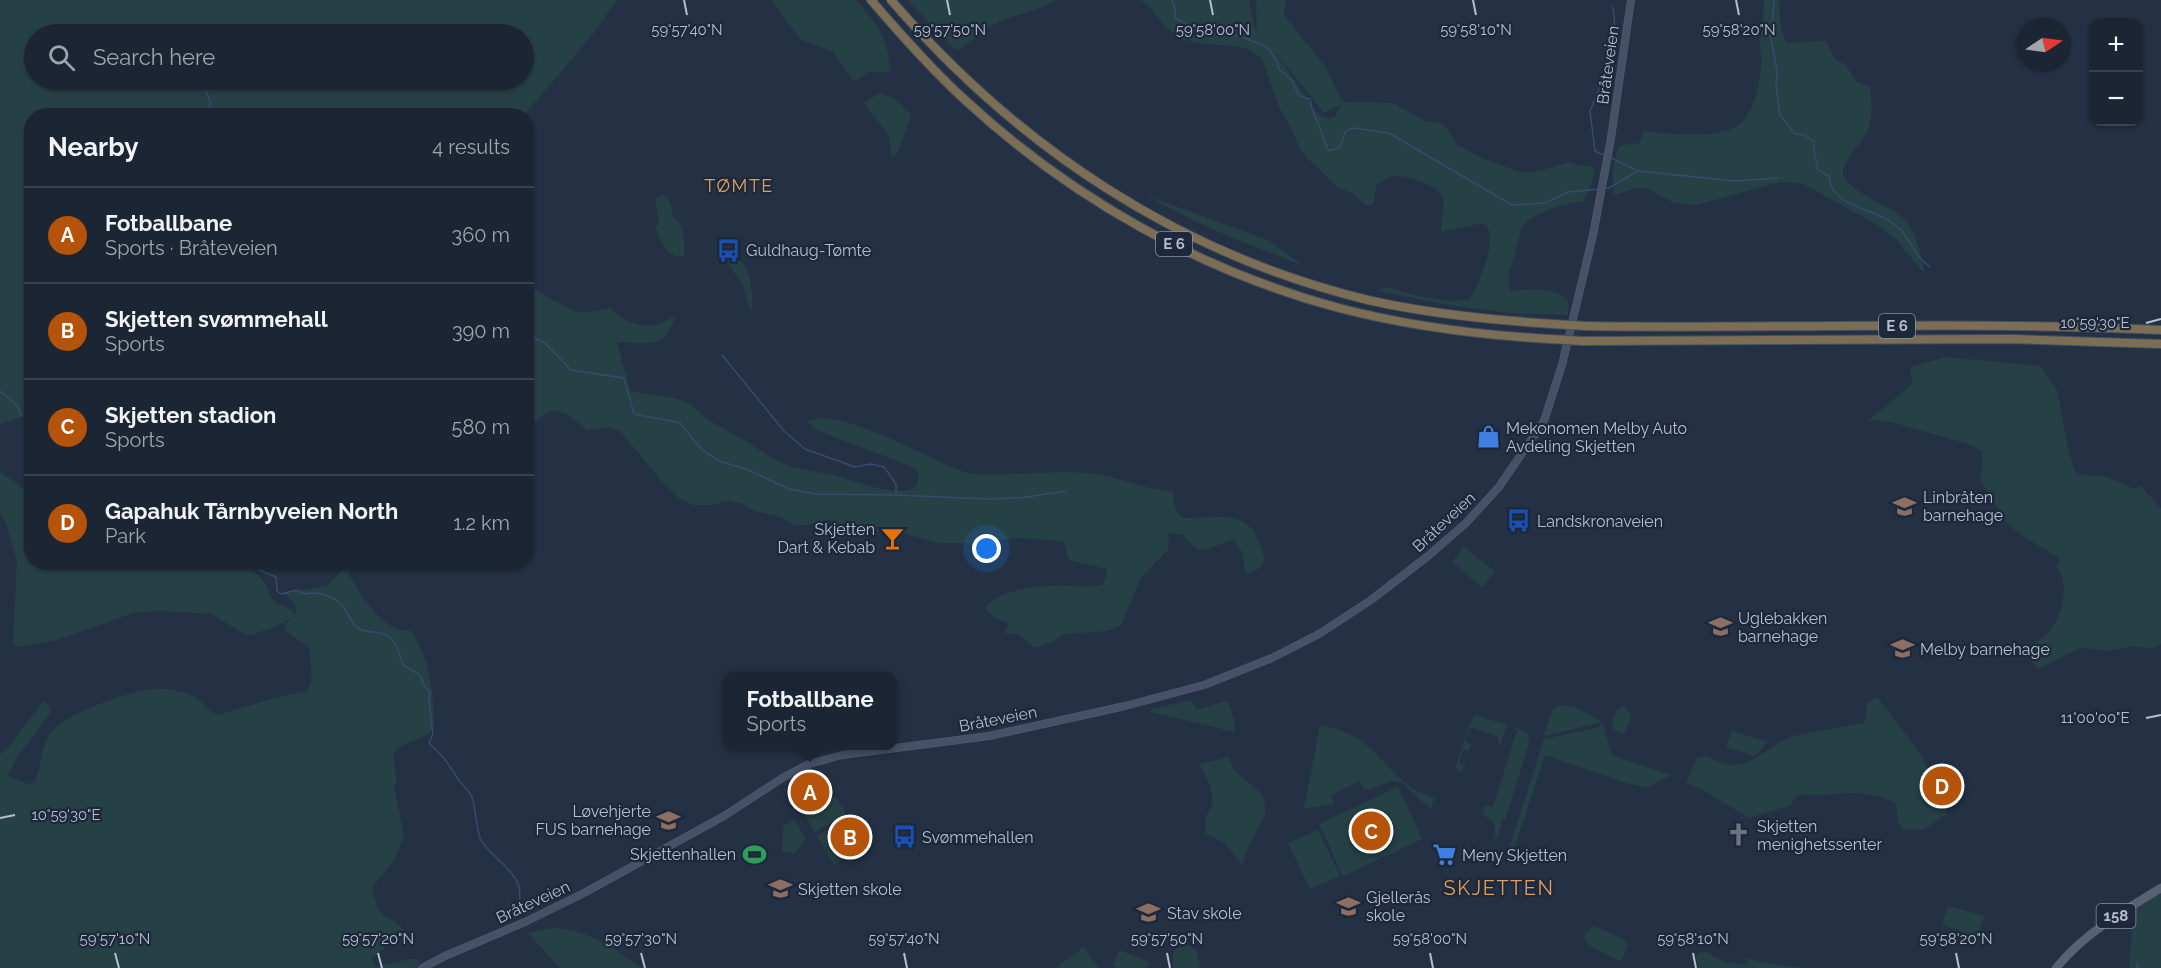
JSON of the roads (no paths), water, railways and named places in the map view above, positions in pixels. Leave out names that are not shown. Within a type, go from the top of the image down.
[{"type":"highway","name":"E 6","points":[[872,0],[928,64],[1001,131],[1072,184],[1167,241],[1253,279],[1338,308],[1453,330],[1550,339],[2012,339],[2161,344]]},
{"type":"highway","name":"E 6","points":[[891,0],[990,103],[1035,139],[1116,195],[1229,254],[1286,276],[1370,300],[1456,315],[1586,326],[1677,328],[2012,326],[2161,330]]},
{"type":"main road","name":"Bråteveien","points":[[897,747],[983,737],[1114,709],[1206,684],[1286,652],[1347,617],[1447,540],[1499,487],[1544,421],[1562,365],[1593,235],[1611,138],[1631,0]]},
{"type":"main road","name":"Bråteveien","points":[[422,968],[574,898],[732,812],[790,773],[824,759],[876,750]]},
{"type":"main road","name":"158","points":[[2056,968],[2074,948],[2097,929],[2161,888]]},
{"type":"waterway","points":[[1172,0],[1175,18],[1195,29],[1213,34],[1240,36],[1267,47],[1277,61],[1278,68],[1292,81],[1299,96],[1310,99],[1329,151],[1340,147],[1345,132],[1353,128],[1389,133],[1512,205],[1545,203],[1568,192],[1599,189]]},
{"type":"waterway","points":[[1774,0],[1770,33],[1777,71],[1776,86],[1780,115],[1795,134],[1805,135],[1814,142],[1818,170],[1829,176],[1836,194],[1843,200],[1888,220],[1901,230],[1921,259],[1930,267]]},
{"type":"waterway","points":[[1604,155],[1595,151],[1590,111],[1606,73],[1615,28],[1613,7]]},
{"type":"waterway","points":[[205,90],[210,108]]},
{"type":"waterway","points":[[1611,158],[1636,170]]},
{"type":"waterway","points":[[1604,188],[1609,188],[1638,171],[1735,181],[1778,178]]},
{"type":"waterway","points":[[534,338],[545,343],[571,370],[624,378],[634,414],[680,423],[702,450],[719,461],[746,469],[789,489],[816,494],[987,499],[1020,498],[1066,491]]},
{"type":"waterway","points":[[722,355],[784,431],[805,449],[855,467],[871,464],[884,467],[896,484],[896,494]]},
{"type":"waterway","points":[[0,391],[18,406],[21,416]]},
{"type":"waterway","points":[[259,570],[276,577],[277,591],[281,594],[297,590],[304,594],[321,594],[337,601],[358,628],[390,637],[403,665],[420,675],[424,686],[430,692],[433,734],[429,743],[471,794],[480,838],[487,849],[515,878],[519,888],[520,902]]},
{"type":"waterway","points":[[2137,963],[2138,968]]},
{"type":"place","name":"Guldhaug-Tømte","points":[[728,250]]},
{"type":"place","name":"Mekonomen Melby Auto Avdeling Skjetten","points":[[1488,437]]},
{"type":"place","name":"Linbråten barnehage","points":[[1905,506]]},
{"type":"place","name":"Landskronaveien","points":[[1519,521]]},
{"type":"place","name":"Skjetten Dart & Kebab","points":[[893,538]]},
{"type":"place","name":"Uglebakken barnehage","points":[[1720,627]]},
{"type":"place","name":"Melby barnehage","points":[[1902,649]]},
{"type":"place","name":"Gapahuk Tårnbyveien North","points":[[1942,786]]},
{"type":"place","name":"Fotballbane","points":[[810,792]]},
{"type":"place","name":"Løvehjerte FUS barnehage","points":[[669,820]]},
{"type":"place","name":"Skjetten stadion","points":[[1371,831]]},
{"type":"place","name":"Skjetten menighetssenter","points":[[1739,835]]},
{"type":"place","name":"Skjetten svømmehall","points":[[850,837]]},
{"type":"place","name":"Svømmehallen","points":[[904,837]]},
{"type":"place","name":"Skjettenhallen","points":[[754,854]]},
{"type":"place","name":"Meny Skjetten","points":[[1444,855]]},
{"type":"place","name":"Skjetten skole","points":[[780,889]]},
{"type":"place","name":"Gjellerås skole","points":[[1348,906]]},
{"type":"place","name":"Stav skole","points":[[1149,913]]},
{"type":"district","name":"TØMTE","points":[[739,185]]},
{"type":"district","name":"SKJETTEN","points":[[1499,888]]}]
